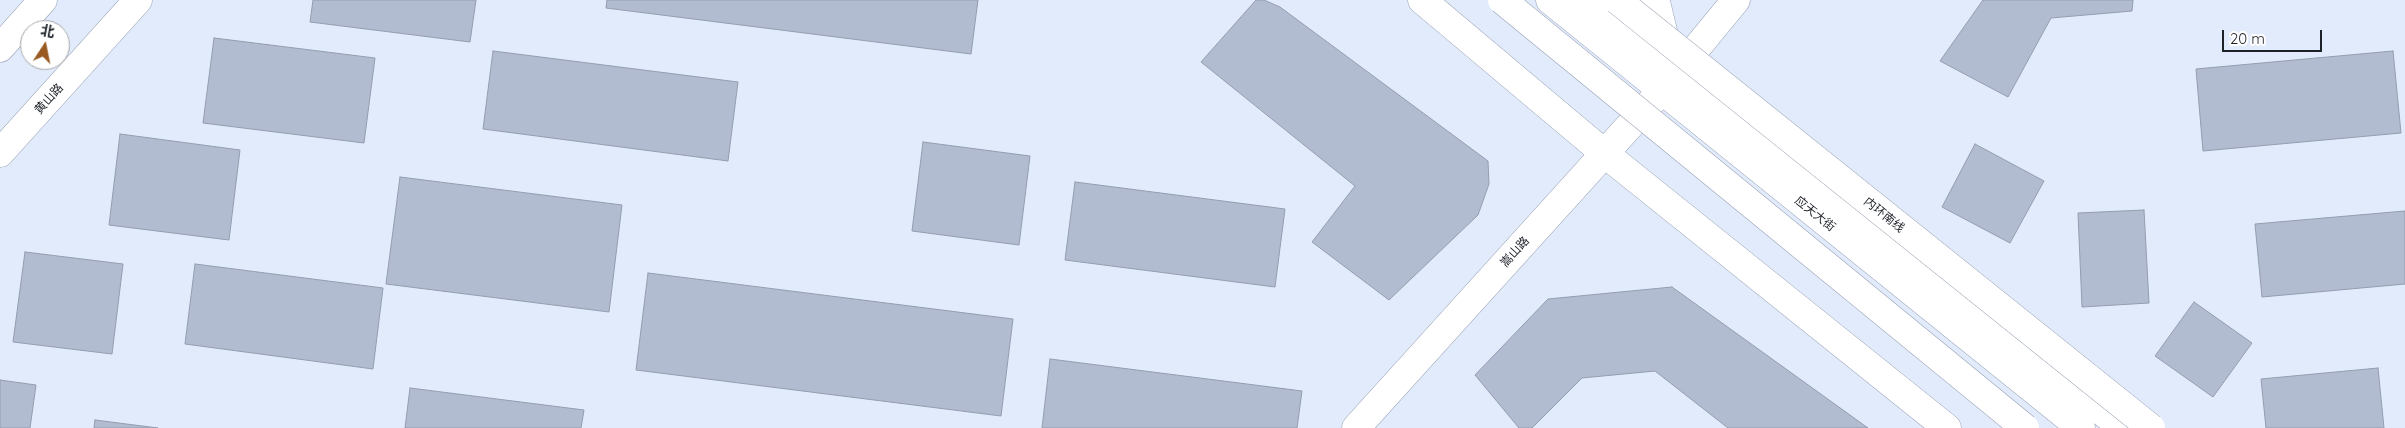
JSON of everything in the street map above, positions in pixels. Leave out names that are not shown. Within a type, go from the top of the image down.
[{"type":"main road","points":[[0,48],[43,0]]},
{"type":"main road","name":"黄山路","points":[[0,153],[138,0]]},
{"type":"main road","points":[[1422,0],[1604,154],[1947,428]]},
{"type":"main road","points":[[1502,0],[2025,428]]},
{"type":"main road","name":"应天大街","points":[[1550,0],[1667,83],[2123,428]]},
{"type":"main road","name":"应天大街","points":[[1582,0],[1667,83],[2081,428]]},
{"type":"main road","name":"内环南线","points":[[1617,0],[2151,428]]},
{"type":"main road","points":[[1650,0],[1657,6],[1667,83]]},
{"type":"main road","name":"嵩山路","points":[[1356,428],[1604,154],[1667,83],[1736,0]]},
{"type":"building","points":[[313,0],[476,0],[470,42],[310,22]]},
{"type":"building","points":[[607,0],[978,0],[971,54],[606,8]]},
{"type":"building","points":[[1256,0],[1264,0],[1280,7],[1488,161],[1489,184],[1478,215],[1389,300],[1312,242],[1355,186],[1201,62]]},
{"type":"building","points":[[1983,0],[2133,0],[2132,11],[2051,18],[2008,97],[1940,61]]},
{"type":"building","points":[[214,38],[375,58],[364,143],[203,123]]},
{"type":"building","points":[[493,51],[738,82],[728,161],[483,129]]},
{"type":"building","points":[[2393,51],[2401,133],[2203,151],[2196,69]]},
{"type":"building","points":[[120,134],[240,150],[229,240],[109,225]]},
{"type":"building","points":[[923,142],[1030,156],[1019,245],[912,231]]},
{"type":"building","points":[[1975,144],[2044,181],[2010,243],[1942,207]]},
{"type":"building","points":[[400,177],[622,205],[609,312],[386,284]]},
{"type":"building","points":[[1075,182],[1285,209],[1275,287],[1065,260]]},
{"type":"building","points":[[2144,210],[2149,303],[2082,307],[2078,213]]},
{"type":"building","points":[[2405,211],[2405,284],[2262,297],[2255,224]]},
{"type":"building","points":[[25,252],[123,264],[112,354],[13,342]]},
{"type":"building","points":[[195,264],[383,288],[373,369],[185,344]]},
{"type":"building","points":[[648,273],[1013,319],[1001,416],[636,370]]},
{"type":"building","points":[[1672,287],[1868,428],[1728,428],[1655,371],[1582,378],[1532,428],[1519,428],[1475,375],[1548,299]]},
{"type":"building","points":[[2194,302],[2252,343],[2213,397],[2155,356]]},
{"type":"building","points":[[1050,359],[1302,391],[1297,428],[1042,428]]},
{"type":"building","points":[[2378,368],[2384,428],[2266,428],[2261,379]]},
{"type":"building","points":[[0,380],[36,385],[30,428],[0,428]]},
{"type":"building","points":[[410,388],[584,410],[581,428],[405,428]]},
{"type":"building","points":[[95,420],[158,428],[94,428]]}]
